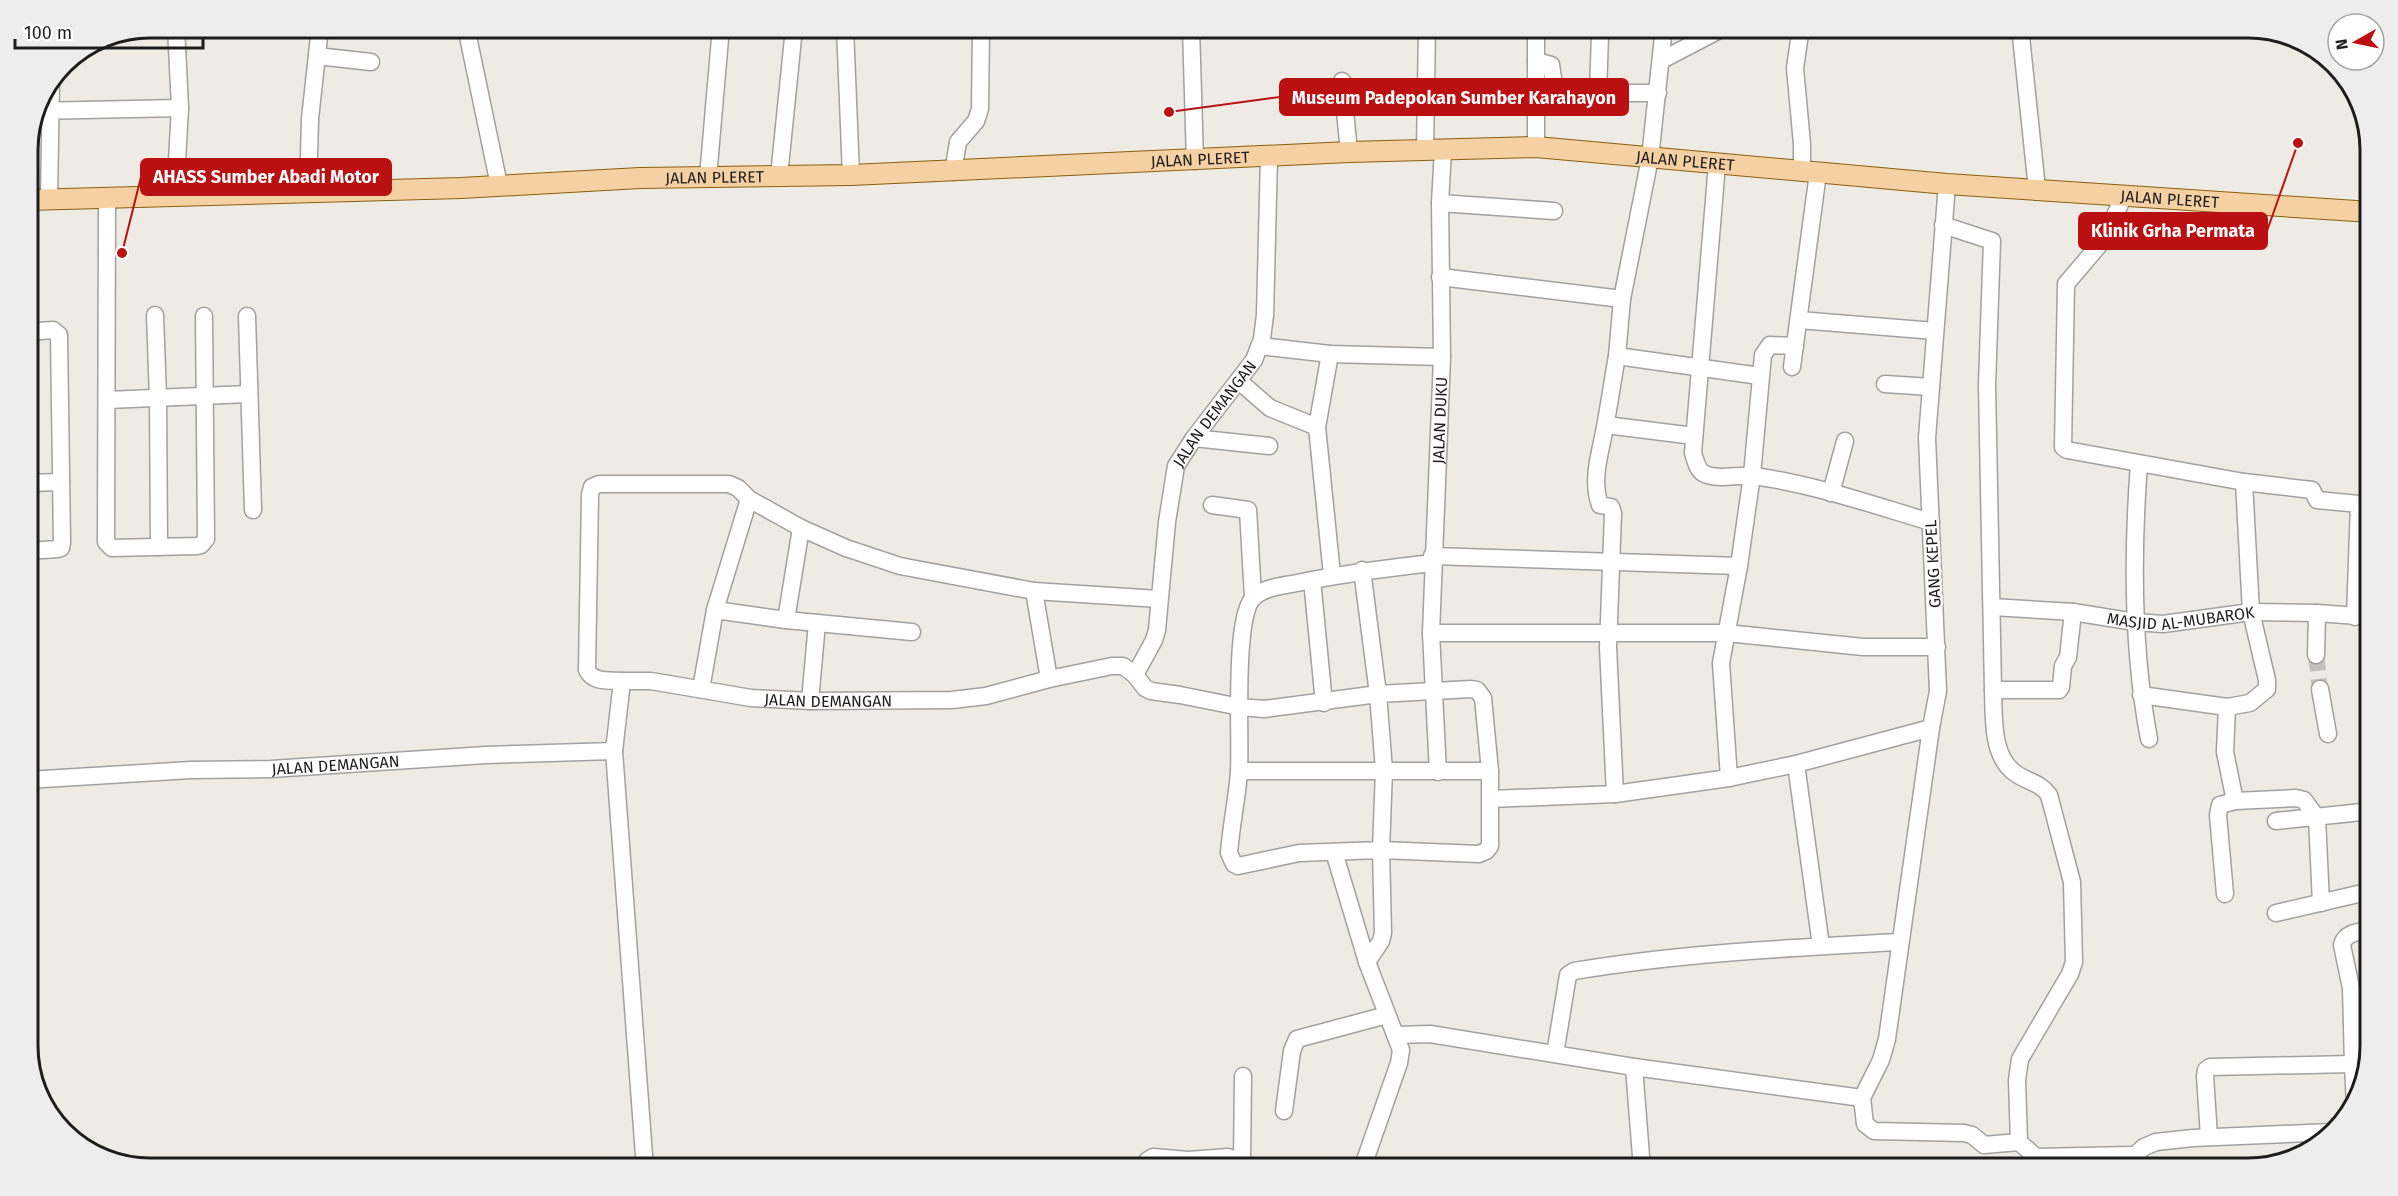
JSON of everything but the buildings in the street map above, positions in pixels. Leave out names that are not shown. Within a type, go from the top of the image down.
[{"type":"main road","name":"JALAN PLERET","points":[[38,197],[50,194],[107,197],[177,187],[461,188],[708,177],[954,172],[1349,152],[1536,147],[1947,184],[2360,211]]},
{"type":"street","points":[[177,38],[180,108],[177,187]]},
{"type":"street","points":[[308,186],[309,126],[319,38]]},
{"type":"street","points":[[468,38],[499,185]]},
{"type":"street","points":[[708,177],[720,38]]},
{"type":"street","points":[[779,176],[793,38]]},
{"type":"street","points":[[845,38],[851,175]]},
{"type":"street","points":[[954,172],[955,147],[960,138],[976,122],[980,109],[981,38]]},
{"type":"street","points":[[1191,38],[1195,161]]},
{"type":"street","name":"JALAN DUKU","points":[[1428,38],[1434,150],[1440,203],[1442,357],[1432,560],[1431,633],[1438,772]]},
{"type":"street","points":[[1536,38],[1536,147]]},
{"type":"street","points":[[1598,93],[1600,38]]},
{"type":"street","points":[[1616,794],[1608,633],[1613,561],[1613,513],[1611,507],[1600,505],[1595,490],[1601,441],[1606,425],[1617,356],[1622,299],[1650,158],[1663,38]]},
{"type":"street","points":[[1662,60],[1704,38]]},
{"type":"street","points":[[1792,367],[1799,320],[1810,172],[1802,144],[1795,68],[1800,38]]},
{"type":"street","points":[[2021,38],[2037,189]]},
{"type":"street","points":[[317,56],[371,62]]},
{"type":"street","points":[[1536,61],[1551,65],[1553,84],[1555,91],[1559,93],[1658,93]]},
{"type":"street","points":[[1342,81],[1349,152]]},
{"type":"street","points":[[45,111],[180,108]]},
{"type":"street","points":[[43,115],[50,194]]},
{"type":"street","name":"JALAN DEMANGAN","points":[[749,499],[738,488],[723,483],[599,484],[592,487],[587,670],[591,678],[651,681],[740,697],[810,701],[952,700],[986,696],[1049,679],[1112,666],[1123,666],[1135,675],[1154,640],[1174,474],[1181,457],[1239,382],[1254,360],[1260,346],[1265,315],[1269,157]]},
{"type":"street","points":[[1717,164],[1693,453],[1701,472],[1713,476],[1752,476],[1831,492],[1931,522]]},
{"type":"street","name":"GANG KEPEL","points":[[1862,1098],[1884,1051],[1930,728],[1938,691],[1927,438],[1947,184]]},
{"type":"street","points":[[2124,195],[2105,238],[2066,284],[2062,444],[2064,449],[2244,482],[2312,490],[2317,500],[2359,504],[2360,532]]},
{"type":"street","points":[[107,197],[106,542],[112,548],[197,546],[206,539],[204,316]]},
{"type":"street","points":[[1440,203],[1554,211]]},
{"type":"street","points":[[1943,225],[1992,241],[1987,385],[1992,690],[1995,734],[1999,749],[2013,772],[2039,784],[2049,795],[2072,882],[2074,962],[2070,974],[2020,1059],[2017,1080],[2019,1142],[2033,1158]]},
{"type":"street","points":[[1440,277],[1622,299]]},
{"type":"street","points":[[155,315],[159,398],[159,547]]},
{"type":"street","points":[[247,316],[253,510]]},
{"type":"street","points":[[1799,320],[1935,331]]},
{"type":"street","points":[[38,331],[53,330],[59,335],[61,482],[61,548],[38,550]]},
{"type":"street","points":[[1729,778],[1721,663],[1739,566],[1752,476],[1763,354],[1770,345],[1795,346]]},
{"type":"street","points":[[1260,346],[1330,354],[1442,357]]},
{"type":"street","points":[[1330,354],[1317,427],[1332,575]]},
{"type":"street","points":[[1617,356],[1760,376]]},
{"type":"street","points":[[1239,382],[1270,408],[1317,427]]},
{"type":"street","points":[[1885,384],[1931,387]]},
{"type":"street","points":[[107,400],[249,394]]},
{"type":"street","points":[[1606,425],[1694,436]]},
{"type":"street","points":[[1194,438],[1269,446]]},
{"type":"street","points":[[1831,492],[1845,441]]},
{"type":"street","points":[[2139,464],[2135,511],[2135,622],[2141,695],[2149,739]]},
{"type":"street","points":[[38,483],[61,482]]},
{"type":"street","points":[[2141,695],[2227,707],[2250,703],[2267,688],[2251,612],[2244,482]]},
{"type":"street","points":[[701,689],[715,610],[749,499],[801,528],[846,548],[891,563],[1034,591],[1159,599]]},
{"type":"street","points":[[1135,675],[1145,688],[1151,691],[1240,707],[1264,709],[1324,703],[1378,694],[1471,689],[1480,693],[1483,698],[1490,771],[1490,846],[1483,853],[1381,850],[1299,853],[1244,866],[1234,864],[1229,854],[1239,771],[1240,707],[1240,671],[1245,612],[1253,597],[1248,510],[1212,505]]},
{"type":"street","points":[[786,620],[801,528]]},
{"type":"street","points":[[1253,597],[1268,589],[1332,575],[1432,560],[1613,561],[1739,566]]},
{"type":"street","points":[[1362,570],[1378,694],[1384,770],[1381,850],[1383,933],[1382,941],[1367,962]]},
{"type":"street","points":[[1312,580],[1324,703]]},
{"type":"street","points":[[1034,591],[1049,679]]},
{"type":"street","name":"MASJID AL-MUBAROK","points":[[1992,607],[2073,612],[2163,624],[2251,612],[2318,613],[2360,617]]},
{"type":"street","points":[[715,610],[786,620],[912,632]]},
{"type":"street","points":[[1992,690],[2059,690],[2063,666],[2068,657],[2073,612]]},
{"type":"street","points":[[2316,655],[2318,613]]},
{"type":"street","points":[[810,701],[817,623]]},
{"type":"street","points":[[1431,633],[1726,633],[1863,647],[1937,647]]},
{"type":"street","points":[[622,681],[615,751],[644,1158]]},
{"type":"street","points":[[2320,689],[2328,734]]},
{"type":"street","points":[[2227,707],[2226,752],[2235,801]]},
{"type":"street","points":[[1491,799],[1616,794],[1729,778],[1796,764],[1930,728]]},
{"type":"street","name":"JALAN DEMANGAN","points":[[38,779],[191,770],[288,768],[486,755],[615,751]]},
{"type":"street","points":[[1796,764],[1821,946]]},
{"type":"street","points":[[1239,771],[1490,771]]},
{"type":"street","points":[[2225,894],[2218,808],[2223,803],[2235,801],[2296,798],[2304,800],[2317,818],[2321,903]]},
{"type":"street","points":[[2276,821],[2360,812]]},
{"type":"street","points":[[1334,852],[1367,962],[1401,1050],[1399,1063],[1366,1158]]},
{"type":"street","points":[[2276,913],[2360,894]]},
{"type":"street","points":[[2209,1137],[2205,1076],[2206,1070],[2210,1067],[2357,1073],[2351,988],[2342,945],[2349,934],[2360,932]]},
{"type":"street","points":[[1555,1054],[1568,975],[1574,970],[1629,961],[1899,942]]},
{"type":"street","points":[[1284,1111],[1292,1051],[1297,1039],[1387,1015]]},
{"type":"street","points":[[1396,1035],[1430,1034],[1862,1098],[1865,1124],[1874,1131],[1966,1133],[1984,1145],[2019,1142]]},
{"type":"street","points":[[1634,1066],[1641,1158]]},
{"type":"street","points":[[1243,1076],[1244,1158]]},
{"type":"street","points":[[2096,1158],[2132,1155],[2133,1157],[2144,1147],[2156,1142],[2209,1137],[2320,1132]]},
{"type":"street","points":[[1215,1158],[1230,1158]]},
{"type":"tunnel","points":[[2316,655],[2320,689]]},
{"type":"place","name":"Museum Padepokan Sumber Karahayon","points":[[1169,112]]},
{"type":"place","name":"Klinik Grha Permata","points":[[2298,143]]},
{"type":"place","name":"AHASS Sumber Abadi Motor","points":[[122,253]]}]
